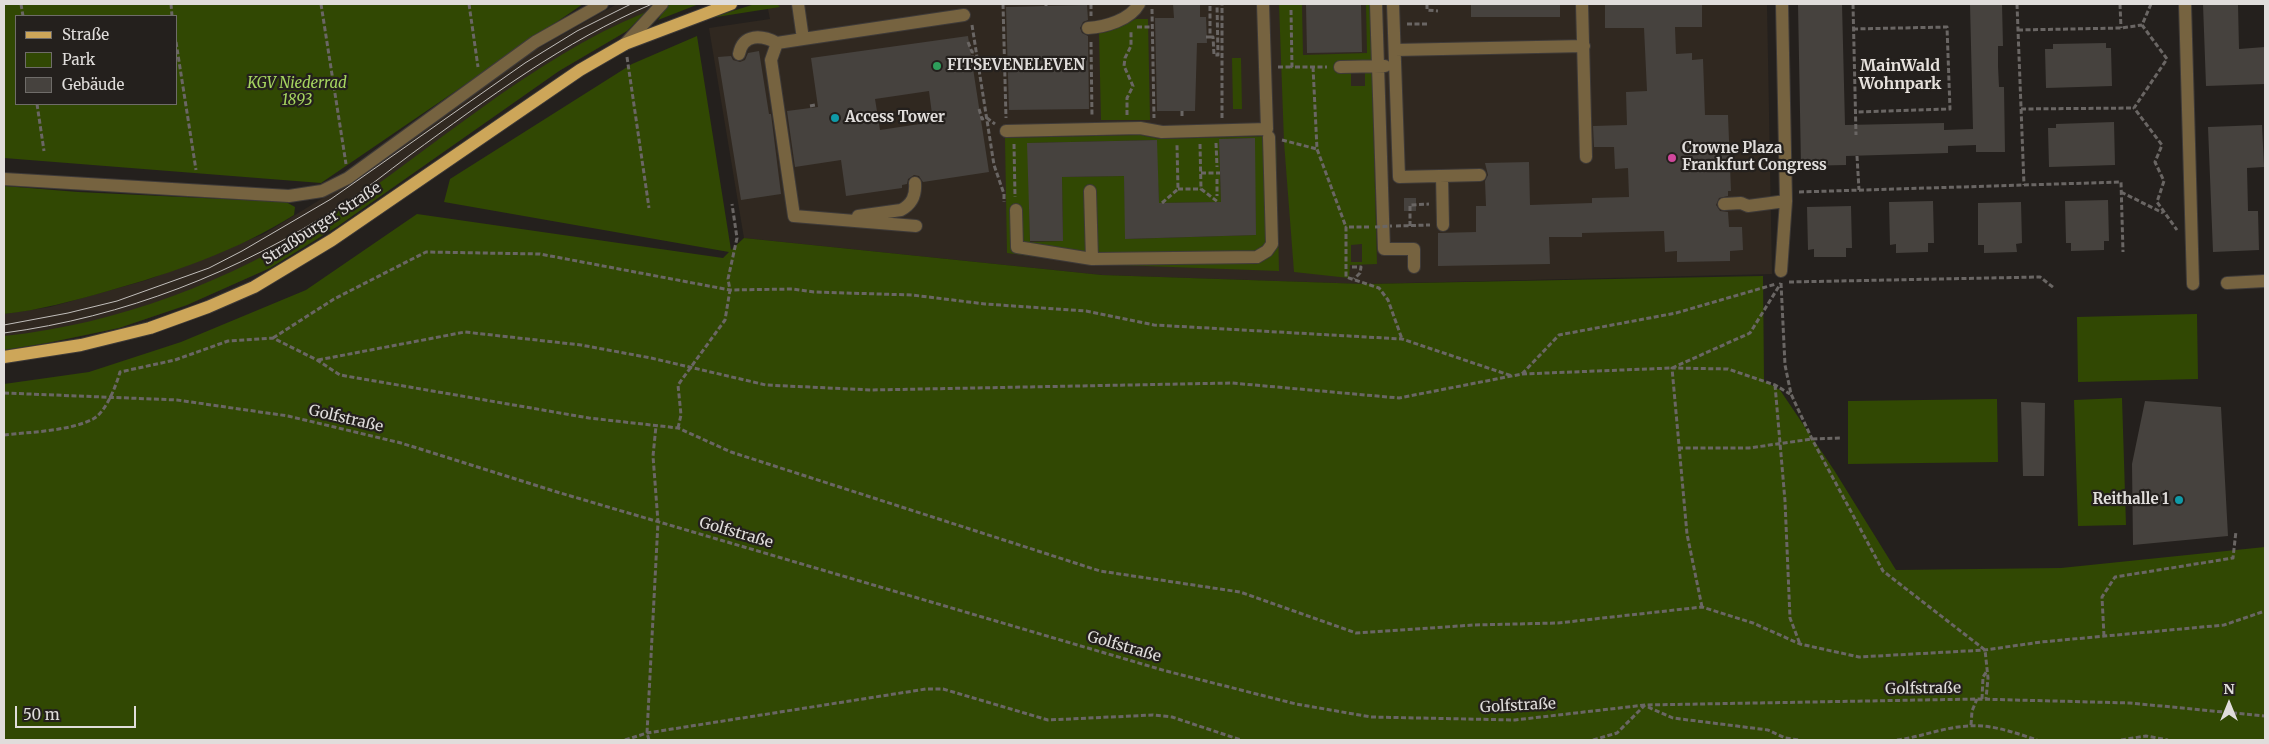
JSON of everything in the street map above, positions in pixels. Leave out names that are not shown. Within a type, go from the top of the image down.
[{"type":"main road","name":"Straßburger Straße","points":[[4,357],[80,345],[150,328],[208,307],[254,287],[324,245],[548,91],[626,50],[731,4]]},
{"type":"street","points":[[4,179],[289,196],[322,191],[348,178],[535,42],[602,4]]},
{"type":"street","name":"Straßburger Straße","points":[[626,50],[662,4]]},
{"type":"street","points":[[798,4],[803,39]]},
{"type":"street","points":[[1089,28],[1104,27],[1130,14],[1139,4]]},
{"type":"street","points":[[1010,131],[1127,128],[1177,132],[1200,131],[1219,136],[1267,129],[1263,4]]},
{"type":"street","points":[[1376,4],[1384,249],[1414,248],[1414,267]]},
{"type":"street","points":[[1393,4],[1399,177],[1480,175]]},
{"type":"street","points":[[1582,4],[1586,157]]},
{"type":"street","points":[[1781,277],[1786,196],[1782,4]]},
{"type":"street","points":[[2185,4],[2193,284]]},
{"type":"street","points":[[739,54],[743,44],[754,37],[766,37],[777,43],[968,20]]},
{"type":"street","points":[[777,43],[771,60],[794,216],[916,226]]},
{"type":"street","points":[[1395,50],[1584,46]]},
{"type":"street","points":[[1340,67],[1395,66]]},
{"type":"street","points":[[1010,210],[1017,247],[1092,259],[1257,257],[1267,251],[1272,244],[1269,137]]},
{"type":"street","points":[[1442,176],[1443,225]]},
{"type":"street","points":[[841,219],[901,210],[913,199],[915,183]]},
{"type":"street","points":[[1090,191],[1092,259]]},
{"type":"street","points":[[1724,204],[1741,203],[1748,206],[1786,196]]},
{"type":"street","points":[[2227,284],[2265,281]]},
{"type":"path","points":[[321,4],[346,164]]},
{"type":"path","points":[[469,4],[478,68]]},
{"type":"path","points":[[1003,4],[1006,115]]},
{"type":"path","points":[[1091,4],[1089,28],[1092,129]]},
{"type":"path","points":[[1152,4],[1154,131]]},
{"type":"path","points":[[1210,4],[1208,37],[1213,37],[1214,55],[1218,55],[1217,4]]},
{"type":"path","points":[[1217,167],[1220,61],[1223,61],[1222,4]]},
{"type":"path","points":[[1427,4],[1427,10],[1438,11]]},
{"type":"path","points":[[1853,4],[1856,135]]},
{"type":"path","points":[[2018,4],[2024,185]]},
{"type":"path","points":[[2120,4],[2121,28]]},
{"type":"path","points":[[2142,25],[2151,4]]},
{"type":"path","points":[[1291,10],[1292,67]]},
{"type":"path","points":[[968,20],[976,52],[994,165],[1010,210]]},
{"type":"path","points":[[1406,31],[1406,24],[1429,24]]},
{"type":"path","points":[[2018,30],[2121,28],[2142,25]]},
{"type":"path","points":[[2134,108],[2167,59],[2142,25]]},
{"type":"path","points":[[1127,128],[1127,98],[1134,86],[1125,70],[1124,62],[1131,46],[1131,27],[1152,27]]},
{"type":"path","points":[[1854,29],[1948,27],[1950,109],[1856,112]]},
{"type":"path","points":[[968,42],[972,52],[976,52]]},
{"type":"path","points":[[626,50],[649,208]]},
{"type":"path","points":[[178,55],[196,170]]},
{"type":"path","points":[[971,57],[973,57],[975,69],[979,69]]},
{"type":"path","points":[[1313,67],[1317,149],[1346,227],[1346,277],[1379,288],[1388,300],[1402,338]]},
{"type":"path","points":[[1280,68],[1340,67]]},
{"type":"path","points":[[37,105],[44,151]]},
{"type":"path","points":[[810,106],[815,105],[816,107]]},
{"type":"path","points":[[2022,109],[2134,108]]},
{"type":"path","points":[[2134,108],[2162,145],[2155,162],[2164,180],[2157,202],[2180,235]]},
{"type":"path","points":[[979,109],[982,119],[987,118]]},
{"type":"path","points":[[1010,131],[1010,210]]},
{"type":"path","points":[[1200,131],[1201,189]]},
{"type":"path","points":[[1177,132],[1178,189]]},
{"type":"path","points":[[1284,142],[1317,149]]},
{"type":"path","points":[[1857,156],[1858,190]]},
{"type":"path","points":[[1201,173],[1220,173]]},
{"type":"path","points":[[1217,179],[1217,196]]},
{"type":"path","points":[[1786,196],[1858,190],[2121,182],[2123,252]]},
{"type":"path","points":[[1162,203],[1178,189],[1201,189],[1218,202]]},
{"type":"path","points":[[2121,192],[2163,213]]},
{"type":"path","points":[[678,428],[681,415],[678,385],[725,320],[730,290],[728,279],[737,238],[732,204]]},
{"type":"path","points":[[1410,226],[1410,205],[1442,204]]},
{"type":"path","points":[[1400,226],[1443,225]]},
{"type":"path","points":[[1375,227],[1392,226]]},
{"type":"path","points":[[1346,227],[1368,227]]},
{"type":"path","points":[[4,435],[57,429],[94,419],[112,396],[120,372],[175,360],[228,342],[273,338],[334,299],[426,252],[540,254],[730,290],[793,289],[814,292],[912,295],[985,304],[1086,311],[1154,325],[1402,338],[1512,376]]},
{"type":"path","points":[[1352,267],[1361,267],[1360,273],[1354,279]]},
{"type":"path","points":[[1522,374],[1559,335],[1676,313],[1781,277],[2040,277],[2054,288]]},
{"type":"path","points":[[1672,368],[1750,332],[1781,277]]},
{"type":"path","points":[[1781,277],[1785,365],[1791,394],[1812,439],[1883,570],[1985,650],[1987,670],[1986,699]]},
{"type":"path","points":[[317,360],[465,332],[581,345],[766,385],[871,390],[1232,383],[1400,398],[1522,374],[1672,368],[1728,369],[1775,385],[1791,394]]},
{"type":"path","points":[[273,338],[317,360],[340,375],[542,411],[678,428],[731,452],[1100,571],[1240,592],[1356,633],[1474,625],[1558,623],[1702,606],[1753,623],[1800,644],[1859,657],[1985,650],[2104,636],[2224,625],[2265,611]]},
{"type":"path","points":[[1672,368],[1687,534],[1702,606]]},
{"type":"path","points":[[1775,385],[1782,443],[1790,618],[1800,644]]},
{"type":"path","name":"Golfstraße","points":[[4,393],[177,400],[288,416],[401,443],[658,522],[1166,671],[1296,704],[1371,717],[1515,720],[1645,706],[1979,699],[2130,703],[2265,716]]},
{"type":"path","points":[[649,740],[647,733],[658,522],[653,456],[656,426]]},
{"type":"path","points":[[1678,448],[1749,448],[1812,439],[1840,438]]},
{"type":"path","points":[[2104,636],[2102,597],[2116,577],[2233,558],[2236,531]]},
{"type":"path","points":[[1970,725],[1972,711],[1979,699],[1983,677],[1987,670]]},
{"type":"path","points":[[625,740],[647,733],[926,689],[943,689],[1048,720],[1172,717],[1241,740]]},
{"type":"path","points":[[1594,740],[1617,733],[1645,706],[1673,718],[1768,730],[1785,738],[1799,740]]},
{"type":"path","points":[[1896,740],[1918,738],[1950,728],[1970,725],[2009,731],[2037,740]]},
{"type":"path","points":[[2120,740],[2146,736],[2168,740]]},
{"type":"shaded area","points":[[617,4],[653,4],[627,31],[559,71],[338,226],[270,268],[187,305],[119,328],[4,350],[4,314],[50,307],[147,280],[264,234],[331,193],[532,52]]},
{"type":"shaded area","points":[[767,4],[1767,4],[1772,274],[1365,284],[1102,275],[744,238],[709,28],[770,19]]},
{"type":"green space","name":"KGV Niederrad 1893","points":[[4,4],[583,4],[321,183],[4,158]]},
{"type":"green space","points":[[668,4],[699,4],[658,20]]},
{"type":"green space","points":[[755,4],[777,4],[780,7],[710,18]]},
{"type":"green space","points":[[1279,4],[1302,4],[1303,55],[1367,53],[1366,4],[1370,4],[1377,264],[1350,265],[1349,278],[1294,272],[1284,142]],"holes":[[[1365,72],[1365,86],[1351,86],[1351,73]],[[1362,244],[1362,262],[1351,262],[1351,245]]]},
{"type":"green space","points":[[646,12],[627,31],[559,71],[338,226],[270,268],[187,305],[119,328],[4,350],[4,336],[47,330],[131,310],[213,280],[252,262],[327,219],[521,80],[603,32]]},
{"type":"green space","points":[[1136,19],[1148,19],[1150,120],[1101,120],[1099,33],[1107,32]]},
{"type":"green space","points":[[697,36],[731,250],[744,238],[1102,275],[1365,284],[1763,276],[1764,381],[1780,390],[1834,470],[1896,570],[2061,568],[2265,547],[2265,740],[4,740],[4,384],[89,372],[181,342],[306,290],[417,214],[723,258],[729,252],[444,202],[450,179],[632,64]]},
{"type":"green space","points":[[1232,58],[1241,58],[1242,109],[1233,109]]},
{"type":"green space","points":[[1140,135],[1159,139],[1276,136],[1279,271],[1092,264],[1007,253],[1005,138]],"holes":[[[1254,138],[1256,235],[1126,239],[1124,176],[1062,177],[1063,241],[1030,242],[1028,143],[1156,140],[1159,203],[1221,202],[1219,139]]]},
{"type":"green space","points":[[4,186],[78,192],[286,202],[295,207],[294,215],[250,240],[180,269],[69,302],[4,314]]},
{"type":"green space","points":[[2197,314],[2198,379],[2078,382],[2077,317]]},
{"type":"green space","points":[[2122,398],[2126,525],[2078,526],[2074,400]]},
{"type":"green space","points":[[1997,399],[1998,462],[1848,464],[1848,401]]},
{"type":"building","points":[[1173,4],[1200,4],[1200,17],[1206,17],[1207,43],[1197,43],[1195,111],[1157,111],[1155,18],[1174,18]]},
{"type":"building","points":[[1306,4],[1361,4],[1362,52],[1307,53]]},
{"type":"building","points":[[1471,4],[1560,4],[1560,17],[1471,17]]},
{"type":"building","name":"Crowne Plaza Frankfurt Congress","points":[[1605,4],[1702,4],[1702,27],[1675,27],[1676,54],[1692,53],[1692,60],[1703,59],[1705,115],[1728,115],[1731,191],[1728,191],[1728,196],[1719,198],[1716,205],[1720,211],[1728,212],[1729,227],[1742,227],[1743,250],[1730,251],[1730,261],[1677,262],[1677,251],[1665,252],[1664,231],[1582,233],[1582,237],[1549,237],[1550,264],[1438,266],[1438,233],[1476,232],[1476,206],[1486,206],[1485,181],[1488,175],[1485,163],[1529,162],[1530,205],[1592,203],[1592,198],[1629,197],[1628,168],[1615,169],[1614,147],[1594,147],[1593,126],[1627,125],[1626,92],[1647,91],[1644,28],[1605,28]]},
{"type":"building","points":[[1798,4],[1842,4],[1845,125],[1944,123],[1944,130],[1973,129],[1970,4],[2002,4],[2003,46],[1998,46],[1998,66],[1999,87],[2004,87],[2005,152],[1976,152],[1976,145],[1948,146],[1948,153],[1846,156],[1846,165],[1801,166]]},
{"type":"building","points":[[2203,4],[2238,4],[2239,49],[2265,47],[2265,84],[2206,86]]},
{"type":"building","points":[[1087,5],[1088,20],[1083,22],[1080,28],[1082,33],[1088,36],[1089,109],[1009,110],[1006,7]]},
{"type":"building","name":"Access Tower","points":[[968,36],[989,172],[923,182],[919,176],[914,175],[908,179],[907,184],[902,185],[902,188],[846,196],[841,160],[795,167],[787,111],[818,107],[811,58]],"holes":[[[929,91],[933,122],[880,130],[875,99]]]},
{"type":"building","points":[[2106,43],[2106,48],[2111,48],[2112,86],[2046,88],[2045,49],[2053,49],[2053,44]]},
{"type":"building","points":[[759,51],[769,114],[771,114],[781,194],[741,200],[718,57],[731,56],[733,60],[740,62],[745,60],[748,53]]},
{"type":"building","points":[[2114,122],[2115,165],[2049,167],[2048,128],[2056,128],[2056,124]]},
{"type":"building","points":[[2262,125],[2264,167],[2247,168],[2248,211],[2258,211],[2259,250],[2213,252],[2208,127]]},
{"type":"building","points":[[1255,138],[1256,235],[1125,239],[1124,176],[1062,177],[1063,241],[1030,241],[1027,143],[1157,140],[1159,203],[1221,202],[1219,139]]},
{"type":"building","points":[[1404,198],[1416,198],[1416,211],[1404,211]]},
{"type":"building","points":[[2108,200],[2109,241],[2104,241],[2104,250],[2071,251],[2071,243],[2066,243],[2065,201]]},
{"type":"building","points":[[1933,201],[1934,243],[1928,243],[1928,252],[1896,253],[1896,244],[1890,245],[1889,202]]},
{"type":"building","points":[[2021,202],[2022,243],[2016,244],[2017,252],[1984,253],[1984,245],[1978,245],[1978,203]]},
{"type":"building","points":[[1851,206],[1852,248],[1846,248],[1846,257],[1814,257],[1814,249],[1808,250],[1807,207]]},
{"type":"building","name":"Reithalle 1","points":[[2145,401],[2221,407],[2228,536],[2133,545],[2132,464]]},
{"type":"building","points":[[2021,402],[2045,403],[2044,476],[2023,476]]},
{"type":"tram line","points":[[4,325],[68,313],[117,301],[209,268],[331,199],[525,63],[577,31],[631,4]]},
{"type":"tram line","points":[[4,333],[49,326],[93,316],[136,303],[221,271],[262,251],[301,230],[367,188],[527,72],[588,35],[652,4]]},
{"type":"place","name":"FITSEVENELEVEN","points":[[937,66]]},
{"type":"place","name":"Access Tower","points":[[835,118]]},
{"type":"place","name":"Crowne Plaza Frankfurt Congress","points":[[1672,158]]},
{"type":"place","name":"Reithalle 1","points":[[2179,500]]},
{"type":"district","name":"MainWald Wohnpark","points":[[1900,75]]}]
